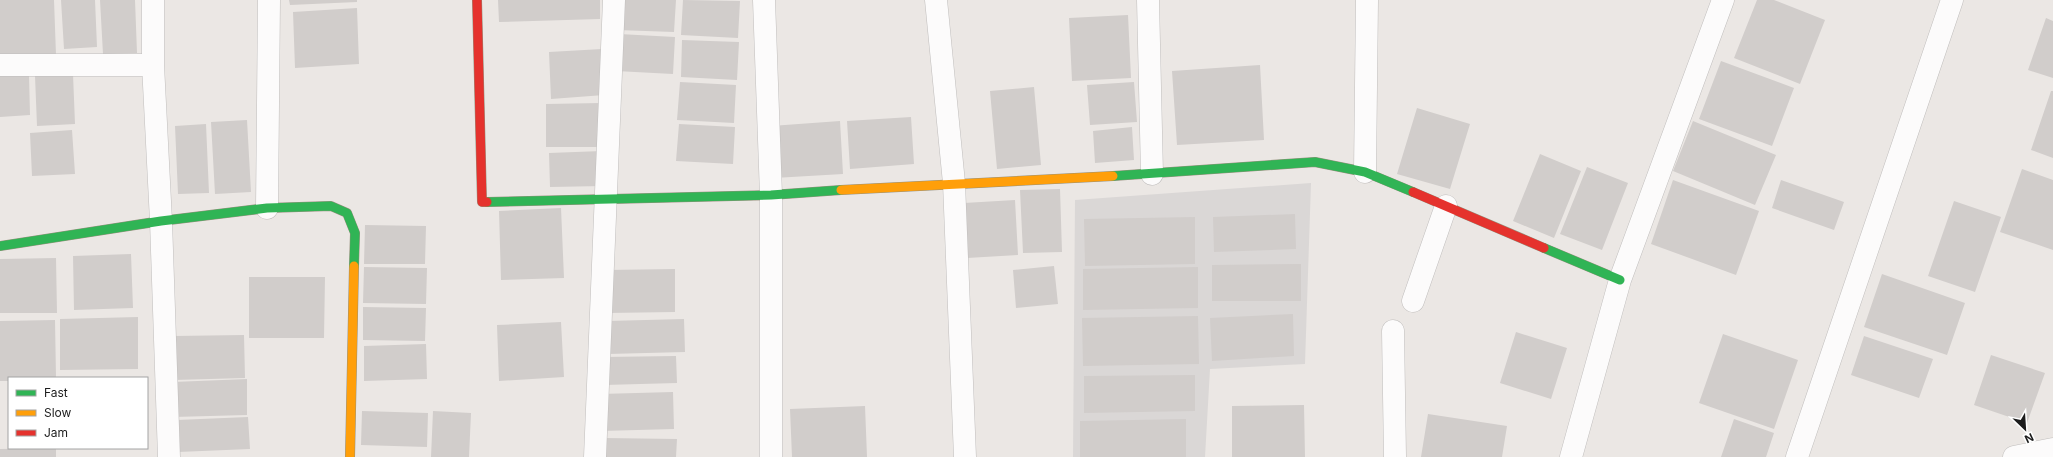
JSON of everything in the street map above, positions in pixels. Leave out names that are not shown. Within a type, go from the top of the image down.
[{"type":"street","points":[[153,0],[153,65],[161,221],[169,457]]},
{"type":"street","points":[[267,208],[269,0]]},
{"type":"street","points":[[477,0],[482,202],[771,195],[954,183],[1152,174],[1315,162],[1365,172],[1620,280]]},
{"type":"street","points":[[595,457],[607,198],[614,0]]},
{"type":"street","points":[[764,0],[771,195],[771,457]]},
{"type":"street","points":[[936,0],[954,183],[965,457]]},
{"type":"street","points":[[1148,0],[1152,174]]},
{"type":"street","points":[[1365,172],[1367,0]]},
{"type":"street","points":[[1572,457],[1620,280],[1723,0]]},
{"type":"street","points":[[1797,457],[1952,0]]},
{"type":"street","points":[[0,65],[153,65]]},
{"type":"street","points":[[0,246],[161,221],[267,208],[331,206],[347,213],[355,233],[350,457]]},
{"type":"street","points":[[1413,301],[1446,206]]},
{"type":"street","points":[[1393,331],[1394,457]]},
{"type":"street","points":[[2014,457],[2053,449]]},
{"type":"shaded area","points":[[1311,183],[1305,364],[1210,369],[1205,457],[1073,457],[1075,200]]},
{"type":"building","points":[[0,0],[54,0],[56,55],[0,58]]},
{"type":"building","points":[[61,0],[95,0],[97,47],[64,49]]},
{"type":"building","points":[[100,0],[135,0],[137,53],[103,54]]},
{"type":"building","points":[[289,0],[357,0],[357,2],[290,5]]},
{"type":"building","points":[[498,0],[600,0],[600,19],[499,22]]},
{"type":"building","points":[[619,0],[676,0],[674,32],[617,30]]},
{"type":"building","points":[[683,0],[740,1],[738,38],[681,35]]},
{"type":"building","points":[[1757,0],[1774,0],[1825,20],[1800,84],[1734,58]]},
{"type":"building","points":[[357,8],[359,64],[295,68],[293,12]]},
{"type":"building","points":[[1128,15],[1131,78],[1072,81],[1069,18]]},
{"type":"building","points":[[2046,18],[2053,21],[2053,78],[2028,70]]},
{"type":"building","points":[[619,34],[675,37],[673,74],[616,71]]},
{"type":"building","points":[[682,40],[739,42],[737,80],[681,77]]},
{"type":"building","points":[[602,49],[604,95],[551,99],[549,52]]},
{"type":"building","points":[[1721,61],[1794,88],[1772,146],[1699,119]]},
{"type":"building","points":[[1260,65],[1264,140],[1177,145],[1172,71]]},
{"type":"building","points":[[73,74],[75,124],[37,126],[35,76]]},
{"type":"building","points":[[29,75],[30,115],[0,117],[0,76]]},
{"type":"building","points":[[680,82],[736,85],[734,123],[677,120]]},
{"type":"building","points":[[1134,82],[1137,122],[1090,125],[1087,85]]},
{"type":"building","points":[[1034,87],[1041,165],[997,169],[990,91]]},
{"type":"building","points":[[2051,91],[2053,91],[2053,158],[2031,150]]},
{"type":"building","points":[[601,103],[601,147],[546,147],[546,104]]},
{"type":"building","points":[[1417,108],[1470,124],[1450,189],[1397,174]]},
{"type":"building","points":[[911,117],[914,164],[850,169],[847,121]]},
{"type":"building","points":[[247,120],[251,192],[215,194],[211,122]]},
{"type":"building","points":[[840,121],[843,174],[774,178],[771,126]]},
{"type":"building","points":[[1693,121],[1776,155],[1755,205],[1673,171]]},
{"type":"building","points":[[206,124],[209,193],[178,194],[175,126]]},
{"type":"building","points":[[679,124],[735,127],[733,164],[676,161]]},
{"type":"building","points":[[1132,127],[1134,160],[1095,163],[1093,131]]},
{"type":"building","points":[[72,130],[75,174],[32,176],[30,133]]},
{"type":"building","points":[[602,151],[603,186],[550,187],[549,153]]},
{"type":"building","points":[[1540,154],[1581,171],[1554,238],[1513,221]]},
{"type":"building","points":[[1587,167],[1628,183],[1602,250],[1560,234]]},
{"type":"building","points":[[2022,169],[2053,180],[2053,250],[2000,232]]},
{"type":"building","points":[[1673,180],[1759,211],[1736,275],[1651,244]]},
{"type":"building","points":[[1781,180],[1844,202],[1834,230],[1772,208]]},
{"type":"building","points":[[1060,189],[1062,252],[1023,253],[1020,190]]},
{"type":"building","points":[[1015,200],[1018,255],[967,258],[964,203]]},
{"type":"building","points":[[1954,201],[2001,217],[1975,292],[1928,276]]},
{"type":"building","points":[[561,208],[564,278],[501,280],[499,211]]},
{"type":"building","points":[[1295,214],[1296,249],[1214,252],[1213,217]]},
{"type":"building","points":[[1195,217],[1195,264],[1085,266],[1084,219]]},
{"type":"building","points":[[365,225],[426,226],[425,264],[364,264]]},
{"type":"building","points":[[131,254],[133,308],[74,310],[73,256]]},
{"type":"building","points":[[56,258],[57,313],[0,313],[0,259]]},
{"type":"building","points":[[1301,264],[1301,301],[1212,301],[1212,265]]},
{"type":"building","points":[[1054,266],[1058,304],[1016,308],[1013,270]]},
{"type":"building","points":[[364,267],[427,268],[426,304],[363,303]]},
{"type":"building","points":[[1198,267],[1198,308],[1083,310],[1083,269]]},
{"type":"building","points":[[675,269],[675,312],[607,313],[606,270]]},
{"type":"building","points":[[1882,274],[1965,303],[1947,355],[1864,327]]},
{"type":"building","points":[[249,277],[325,277],[324,338],[249,338]]},
{"type":"building","points":[[363,307],[426,308],[425,341],[363,340]]},
{"type":"building","points":[[1293,314],[1294,356],[1212,361],[1210,318]]},
{"type":"building","points":[[1198,316],[1199,364],[1083,366],[1082,318]]},
{"type":"building","points":[[138,317],[138,369],[60,370],[60,319]]},
{"type":"building","points":[[684,319],[685,352],[608,354],[607,321]]},
{"type":"building","points":[[55,320],[56,377],[8,377],[8,381],[0,381],[0,321]]},
{"type":"building","points":[[561,322],[564,377],[499,381],[497,325]]},
{"type":"building","points":[[1516,332],[1567,348],[1551,399],[1500,383]]},
{"type":"building","points":[[1723,334],[1798,360],[1774,429],[1699,403]]},
{"type":"building","points":[[244,335],[245,378],[174,380],[174,336]]},
{"type":"building","points":[[1864,336],[1933,359],[1919,398],[1851,375]]},
{"type":"building","points":[[426,344],[427,379],[364,381],[364,346]]},
{"type":"building","points":[[1991,355],[2045,373],[2027,423],[1974,405]]},
{"type":"building","points":[[676,356],[677,383],[604,385],[603,357]]},
{"type":"building","points":[[1195,375],[1195,411],[1084,413],[1084,376]]},
{"type":"building","points":[[247,379],[247,415],[173,417],[173,382]]},
{"type":"building","points":[[673,392],[674,429],[601,431],[600,394]]},
{"type":"building","points":[[1304,405],[1305,457],[1232,457],[1232,406]]},
{"type":"building","points":[[865,406],[867,457],[792,457],[790,409]]},
{"type":"building","points":[[362,411],[428,413],[427,447],[361,445]]},
{"type":"building","points":[[433,411],[471,413],[469,457],[431,457]]},
{"type":"building","points":[[1428,414],[1507,426],[1502,457],[1421,457]]},
{"type":"building","points":[[248,417],[250,449],[178,452],[177,420]]},
{"type":"building","points":[[1186,419],[1186,457],[1080,457],[1080,421]]},
{"type":"building","points":[[1734,419],[1774,433],[1766,457],[1721,457]]},
{"type":"building","points":[[604,438],[677,439],[676,457],[604,457]]},
{"type":"building","points":[[0,449],[56,449],[56,457],[0,457]]},
{"type":"traffic: fast","points":[[1113,176],[1315,162],[1365,172],[1413,192]]},
{"type":"traffic: fast","points":[[487,202],[771,195],[841,190]]},
{"type":"traffic: fast","points":[[0,246],[161,221],[267,208],[331,206],[347,213],[355,233],[354,266]]},
{"type":"traffic: fast","points":[[1544,248],[1620,280]]},
{"type":"traffic: slow","points":[[841,190],[1113,176]]},
{"type":"traffic: slow","points":[[350,457],[354,266]]},
{"type":"traffic: jam","points":[[477,0],[482,202],[487,202]]},
{"type":"traffic: jam","points":[[1413,192],[1544,248]]}]
